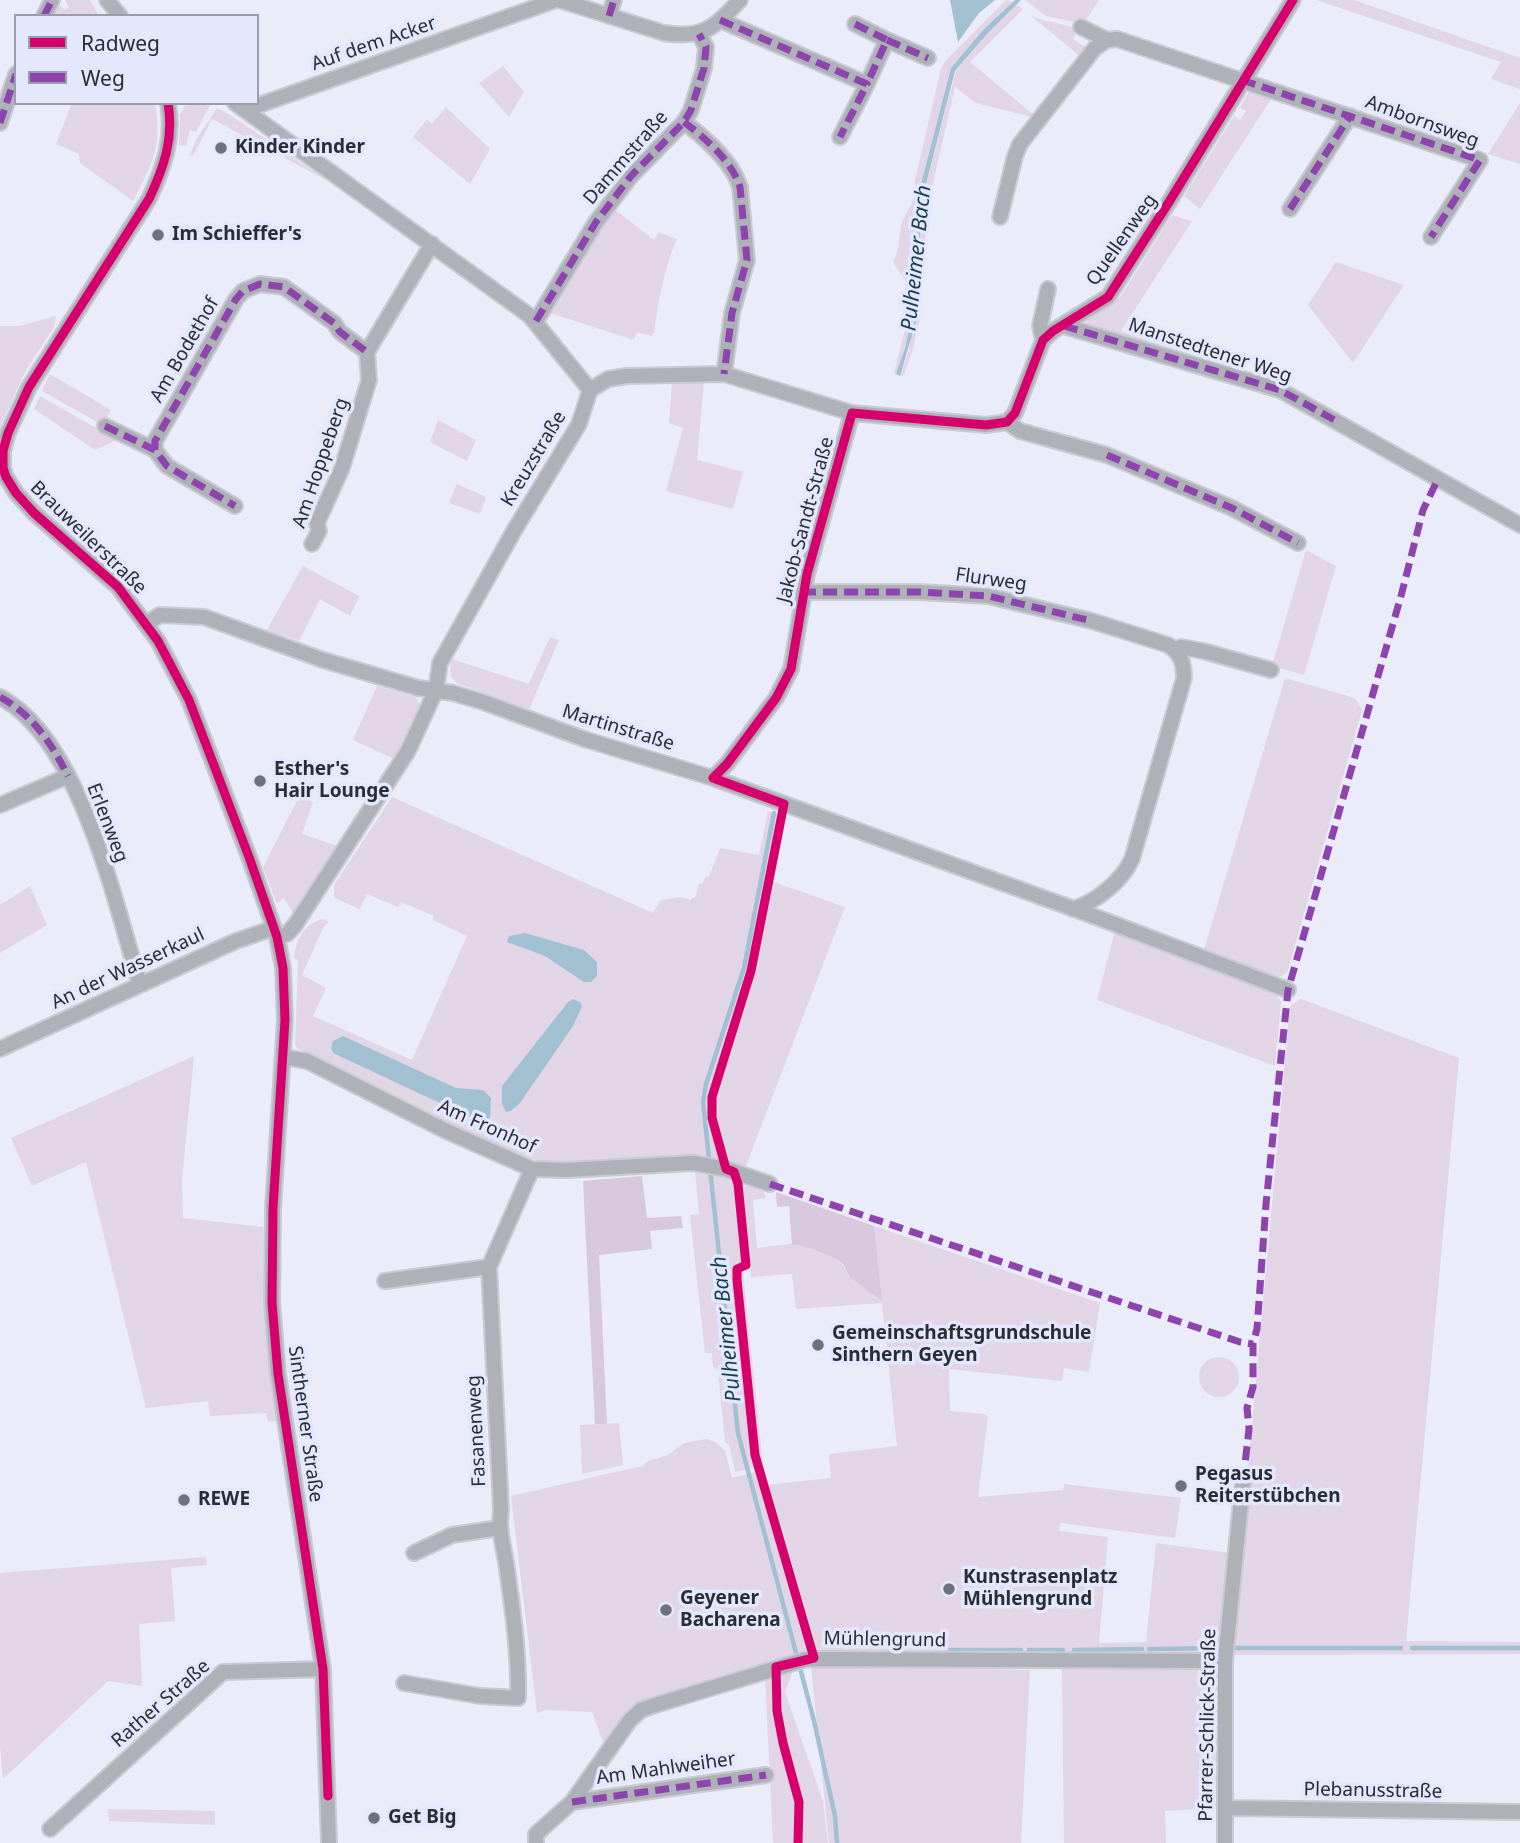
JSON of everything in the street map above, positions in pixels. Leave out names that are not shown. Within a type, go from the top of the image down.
[{"type":"street","points":[[107,0],[118,14]]},
{"type":"street","name":"Auf dem Acker","points":[[259,101],[558,0],[664,33],[699,34]]},
{"type":"street","points":[[609,16],[614,0]]},
{"type":"street","points":[[699,34],[720,20],[740,0]]},
{"type":"street","name":"Quellenweg","points":[[1043,340],[1108,297],[1293,0]]},
{"type":"street","points":[[720,20],[867,85]]},
{"type":"street","points":[[855,24],[928,58]]},
{"type":"street","name":"Ambornsweg","points":[[1081,27],[1107,40],[1117,39],[1141,46],[1480,160],[1431,237]]},
{"type":"street","name":"Dammstraße","points":[[536,321],[596,222],[631,176],[684,122],[691,110],[704,68],[706,47],[699,34]]},
{"type":"street","points":[[840,137],[887,40]]},
{"type":"street","points":[[1000,217],[1020,144],[1095,48],[1107,40]]},
{"type":"street","points":[[0,123],[14,80]]},
{"type":"street","name":"Brauweilerstraße","points":[[168,105],[170,130],[163,168],[149,199],[34,377],[8,433],[1,458],[6,477],[16,493],[34,513],[101,570],[147,623],[189,700],[276,933],[284,979],[284,1056]]},
{"type":"street","points":[[240,107],[536,321],[590,390],[608,379],[627,376],[724,374],[852,414],[986,425],[1007,422],[1020,430],[1107,456],[1231,508],[1298,543]]},
{"type":"street","name":"Ambornsweg","points":[[1290,209],[1350,117]]},
{"type":"street","points":[[684,122],[721,156],[737,178],[740,187],[747,260],[732,313],[724,374]]},
{"type":"street","points":[[367,352],[432,244]]},
{"type":"street","name":"Am Bodethof","points":[[155,450],[155,441],[236,299],[250,286],[267,283],[285,287],[334,323],[340,332],[367,352]]},
{"type":"street","points":[[1007,422],[1015,413],[1043,340],[1040,326],[1048,289]]},
{"type":"street","name":"Manstedtener Weg","points":[[1064,326],[1279,390],[1520,525]]},
{"type":"street","name":"Am Hoppeberg","points":[[312,544],[319,531],[317,523],[342,468],[369,380],[367,352]]},
{"type":"street","name":"Kreuzstraße","points":[[276,933],[287,934],[295,925],[395,774],[419,730],[436,690],[440,663],[515,529],[579,424],[590,390]]},
{"type":"street","name":"Jakob-Sandt-Straße","points":[[713,778],[727,764],[784,685],[793,660],[802,592],[852,414]]},
{"type":"street","points":[[104,426],[155,450],[167,466],[234,506]]},
{"type":"street","name":"Flurweg","points":[[802,592],[919,592],[988,596],[1092,621],[1173,648],[1203,651],[1271,670]]},
{"type":"street","name":"Martinstraße","points":[[147,623],[159,615],[204,617],[323,660],[418,688],[483,702],[587,740],[713,778],[1088,914],[1288,990]]},
{"type":"street","points":[[1073,909],[1091,901],[1104,891],[1122,875],[1132,859],[1184,678],[1182,662],[1173,648]]},
{"type":"street","name":"Erlenweg","points":[[0,697],[32,721],[68,776],[97,845],[140,985]]},
{"type":"street","points":[[0,806],[68,776]]},
{"type":"street","name":"An der Wasserkaul","points":[[0,1049],[236,941],[276,933]]},
{"type":"street","name":"Am Fronhof","points":[[284,1056],[307,1061],[444,1130],[532,1169],[566,1170],[693,1163],[720,1168],[770,1185]]},
{"type":"street","name":"Sintherner Straße","points":[[284,1056],[273,1208],[272,1303],[278,1374],[323,1669],[329,1843]]},
{"type":"street","name":"Fasanenweg","points":[[404,1683],[480,1696],[518,1698],[519,1659],[499,1528],[501,1510],[489,1267],[532,1169]]},
{"type":"street","points":[[385,1281],[489,1267]]},
{"type":"street","name":"Pfarrer-Schlick-Straße","points":[[1225,1843],[1225,1661],[1243,1481]]},
{"type":"street","points":[[414,1553],[452,1535],[499,1528]]},
{"type":"street","name":"Mühlengrund","points":[[536,1843],[536,1834],[572,1802],[630,1720],[641,1710],[799,1661],[1225,1661]]},
{"type":"street","name":"Rather Straße","points":[[50,1829],[223,1672],[323,1669]]},
{"type":"street","name":"Am Mahlweiher","points":[[572,1802],[766,1775]]},
{"type":"street","name":"Plebanusstraße","points":[[1224,1808],[1520,1812]]},
{"type":"shaded area","points":[[65,0],[90,0],[98,14],[53,14],[58,6],[64,10],[69,8]]},
{"type":"shaded area","points":[[1006,0],[1013,2],[983,30],[951,68],[920,188],[914,184],[941,69],[946,60]]},
{"type":"shaded area","points":[[1025,0],[1099,0],[1083,24],[1046,16]]},
{"type":"shaded area","points":[[1316,0],[1354,0],[1520,58],[1520,89],[1491,79],[1501,62]]},
{"type":"shaded area","points":[[1016,5],[1023,9],[970,62],[1034,115],[1032,117],[976,103],[955,87],[930,196],[924,192],[956,71]]},
{"type":"shaded area","points":[[1030,15],[1079,29],[1073,39],[1085,47],[1086,51],[1081,57]]},
{"type":"shaded area","points":[[503,66],[524,92],[509,117],[479,83]]},
{"type":"shaded area","points":[[1251,89],[1273,96],[1200,209],[1184,196],[1234,116],[1240,120],[1246,111],[1240,107]]},
{"type":"shaded area","points":[[1520,103],[1520,164],[1488,154]]},
{"type":"shaded area","points":[[71,105],[155,105],[157,132],[154,155],[133,201],[80,163],[79,154],[56,144]]},
{"type":"shaded area","points":[[185,105],[210,105],[196,132],[190,130],[186,146],[179,145],[180,115]]},
{"type":"shaded area","points":[[446,107],[490,149],[470,184],[413,137],[427,119],[432,124]]},
{"type":"shaded area","points":[[217,108],[328,181],[212,119],[193,156],[190,155],[196,140]]},
{"type":"shaded area","points":[[916,189],[919,191],[912,317],[896,374],[894,373],[908,318],[903,316],[906,281],[893,262],[902,222]]},
{"type":"shaded area","points":[[924,195],[928,198],[920,318],[912,352],[904,375],[900,376],[909,350]]},
{"type":"shaded area","points":[[613,208],[654,240],[659,232],[677,239],[665,273],[652,336],[637,332],[634,340],[550,313],[587,243]]},
{"type":"shaded area","points":[[1172,215],[1192,221],[1121,331],[1152,342],[1149,344],[1086,325],[1087,319],[1121,296]]},
{"type":"shaded area","points":[[1336,262],[1404,285],[1353,363],[1308,305]]},
{"type":"shaded area","points":[[56,316],[54,327],[26,370],[0,427],[0,326],[20,326]]},
{"type":"shaded area","points":[[50,374],[111,410],[105,421],[97,422],[42,391]]},
{"type":"shaded area","points":[[704,381],[697,460],[743,472],[733,509],[666,491],[683,428],[669,423],[672,382]]},
{"type":"shaded area","points":[[40,396],[96,428],[104,427],[123,437],[95,450],[34,409]]},
{"type":"shaded area","points":[[438,420],[476,440],[467,461],[430,442]]},
{"type":"shaded area","points":[[457,484],[486,497],[480,514],[449,503]]},
{"type":"shaded area","points":[[1306,550],[1336,566],[1304,675],[1272,666]]},
{"type":"shaded area","points":[[303,566],[359,596],[350,616],[320,599],[299,641],[267,630]]},
{"type":"shaded area","points":[[550,637],[559,640],[529,709],[459,684],[451,676],[452,659],[529,684]]},
{"type":"shaded area","points":[[1285,678],[1355,698],[1362,710],[1287,973],[1275,979],[1203,953]]},
{"type":"shaded area","points":[[377,686],[415,697],[420,704],[394,759],[353,740]]},
{"type":"shaded area","points":[[299,797],[313,802],[302,834],[337,846],[293,913],[284,898],[277,904],[263,867]]},
{"type":"shaded area","points":[[392,797],[653,913],[661,900],[695,898],[699,883],[702,884],[706,876],[709,877],[720,848],[759,855],[768,811],[778,814],[751,964],[709,1098],[709,1117],[719,1163],[544,1163],[478,1139],[297,1048],[298,960],[294,958],[299,939],[311,924],[323,919],[329,922],[324,926],[302,975],[326,988],[313,1016],[412,1060],[467,936],[433,920],[434,916],[401,902],[398,907],[367,894],[360,909],[334,898],[334,885]]},
{"type":"shaded area","points":[[771,881],[845,907],[744,1171],[728,1166],[719,1139],[713,1103],[752,979]]},
{"type":"shaded area","points":[[30,886],[47,925],[0,953],[0,905]]},
{"type":"shaded area","points":[[1115,931],[1273,989],[1281,1002],[1275,1066],[1097,1000]]},
{"type":"shaded area","points":[[1301,999],[1459,1058],[1406,1641],[1520,1642],[1520,1654],[1231,1655],[1290,1006]]},
{"type":"shaded area","points":[[194,1056],[182,1180],[183,1218],[263,1227],[266,1315],[279,1421],[268,1422],[266,1413],[210,1416],[208,1401],[146,1408],[86,1162],[32,1186],[11,1138]]},
{"type":"shaded area","points":[[695,1170],[724,1174],[734,1184],[765,1485],[831,1478],[829,1454],[897,1446],[882,1303],[796,1309],[792,1274],[751,1277],[743,1191],[746,1183],[761,1186],[766,1198],[753,1200],[757,1248],[798,1243],[829,1255],[843,1265],[849,1277],[863,1285],[881,1302],[874,1226],[1100,1303],[1089,1372],[1064,1368],[1062,1381],[949,1369],[950,1411],[988,1416],[978,1497],[1063,1490],[1064,1484],[1181,1498],[1175,1538],[1060,1523],[1059,1531],[1108,1537],[1099,1643],[1146,1642],[1156,1543],[1230,1553],[1221,1655],[815,1653],[816,1650],[807,1650],[807,1653],[633,1709],[603,1742],[592,1712],[545,1710],[537,1713],[511,1496],[642,1466],[648,1461],[668,1455],[684,1443],[707,1439],[717,1443],[725,1451],[732,1478],[755,1472],[753,1468],[735,1472],[729,1445],[725,1442],[718,1371],[713,1366],[712,1353],[705,1353],[690,1215],[699,1214]]},
{"type":"shaded area","points":[[642,1176],[647,1218],[681,1216],[683,1228],[650,1231],[652,1249],[599,1255],[607,1424],[595,1424],[583,1181]]},
{"type":"shaded area","points":[[776,1192],[874,1226],[882,1302],[850,1277],[839,1261],[810,1248],[792,1245],[789,1206],[777,1207]]},
{"type":"shaded area","points":[[1219,1357],[1227,1358],[1233,1363],[1238,1369],[1238,1385],[1233,1391],[1227,1396],[1219,1397],[1211,1396],[1205,1391],[1200,1385],[1199,1377],[1200,1369],[1205,1363],[1211,1358]]},
{"type":"shaded area","points":[[619,1423],[623,1465],[582,1474],[580,1425]]},
{"type":"shaded area","points":[[206,1557],[207,1565],[171,1568],[175,1621],[139,1624],[142,1686],[108,1681],[3,1779],[0,1745],[0,1573]]},
{"type":"shaded area","points":[[811,1666],[1030,1670],[1021,1843],[829,1843]]},
{"type":"shaded area","points":[[1212,1667],[1219,1679],[1219,1808],[1165,1811],[1166,1843],[1064,1843],[1062,1668]]},
{"type":"shaded area","points":[[794,1668],[785,1692],[823,1801],[828,1843],[773,1843],[765,1676]]},
{"type":"shaded area","points":[[108,1809],[215,1811],[215,1825],[109,1821]]},
{"type":"water","points":[[950,0],[995,0],[979,13],[958,42]]},
{"type":"water","points":[[1015,0],[1021,0],[955,71],[924,192],[917,318],[900,376],[896,374],[912,317],[920,188],[951,68],[983,30]]},
{"type":"water","points":[[525,933],[584,950],[597,962],[597,976],[591,982],[584,982],[545,956],[507,942],[509,936]]},
{"type":"water","points":[[573,999],[582,1006],[573,1026],[520,1103],[506,1112],[502,1104],[502,1086]]},
{"type":"water","points":[[343,1036],[456,1088],[483,1090],[491,1098],[490,1118],[483,1121],[474,1119],[333,1053],[333,1041]]},
{"type":"waterway","name":"Pulheimer Bach","points":[[774,813],[744,968],[706,1084],[703,1102],[738,1433],[814,1721],[835,1816],[837,1843]]},
{"type":"waterway","points":[[1149,1649],[1221,1648]]},
{"type":"waterway","points":[[1231,1648],[1401,1648]]},
{"type":"waterway","points":[[1412,1648],[1520,1648]]},
{"type":"waterway","points":[[1074,1650],[1142,1649]]},
{"type":"waterway","points":[[950,1650],[1021,1650]]},
{"type":"waterway","points":[[1029,1650],[1063,1650]]},
{"type":"marked path","points":[[45,14],[52,0]]},
{"type":"marked path","points":[[609,16],[614,0]]},
{"type":"marked path","points":[[720,20],[867,84],[840,137]]},
{"type":"marked path","points":[[855,24],[887,40],[867,84]]},
{"type":"marked path","points":[[536,321],[596,222],[631,176],[684,122],[691,110],[704,68],[706,47],[699,34]]},
{"type":"marked path","points":[[887,40],[928,58]]},
{"type":"marked path","points":[[0,123],[14,80]]},
{"type":"marked path","points":[[1242,80],[1480,160],[1431,237]]},
{"type":"marked path","points":[[1290,209],[1350,116]]},
{"type":"marked path","points":[[684,122],[724,159],[740,187],[747,260],[732,313],[724,374]]},
{"type":"marked path","points":[[155,450],[155,441],[243,291],[260,284],[284,287],[334,323],[340,332],[367,352]]},
{"type":"marked path","points":[[1064,326],[1280,390],[1340,423]]},
{"type":"marked path","points":[[105,426],[155,450],[167,466],[235,506]]},
{"type":"marked path","points":[[1107,455],[1232,508],[1298,543]]},
{"type":"marked path","points":[[1243,1481],[1249,1429],[1247,1408],[1253,1387],[1253,1344],[1257,1329],[1266,1204],[1288,990],[1401,596],[1423,510],[1438,479]]},
{"type":"marked path","points":[[802,592],[919,592],[988,596],[1092,621]]},
{"type":"marked path","points":[[0,697],[22,712],[40,731],[68,776]]},
{"type":"marked path","points":[[770,1184],[1240,1342],[1253,1344]]},
{"type":"marked path","points":[[572,1802],[766,1775]]},
{"type":"cycle path","points":[[798,1843],[799,1802],[777,1711],[776,1667],[814,1658],[755,1455],[737,1280],[737,1269],[746,1265],[738,1184],[734,1172],[726,1169],[712,1118],[712,1097],[751,971],[784,804],[713,778],[727,764],[776,698],[791,669],[807,574],[852,413],[986,425],[1007,422],[1015,413],[1043,340],[1108,297],[1293,0]]},
{"type":"cycle path","points":[[168,105],[169,141],[149,199],[29,387],[8,433],[3,451],[3,468],[16,493],[34,513],[118,587],[158,641],[189,700],[277,937],[283,968],[285,1020],[273,1208],[272,1303],[278,1374],[323,1669],[328,1796]]},
{"type":"place","name":"Kinder Kinder","points":[[221,148]]},
{"type":"place","name":"Im Schieffer's","points":[[158,235]]},
{"type":"place","name":"Esther's Hair Lounge","points":[[260,781]]},
{"type":"place","name":"Gemeinschaftsgrundschule Sinthern Geyen","points":[[818,1345]]},
{"type":"place","name":"Pegasus Reiterstübchen","points":[[1181,1486]]},
{"type":"place","name":"REWE","points":[[184,1500]]},
{"type":"place","name":"Kunstrasenplatz Mühlengrund","points":[[949,1589]]},
{"type":"place","name":"Geyener Bacharena","points":[[666,1610]]},
{"type":"place","name":"Get Big","points":[[374,1818]]}]
